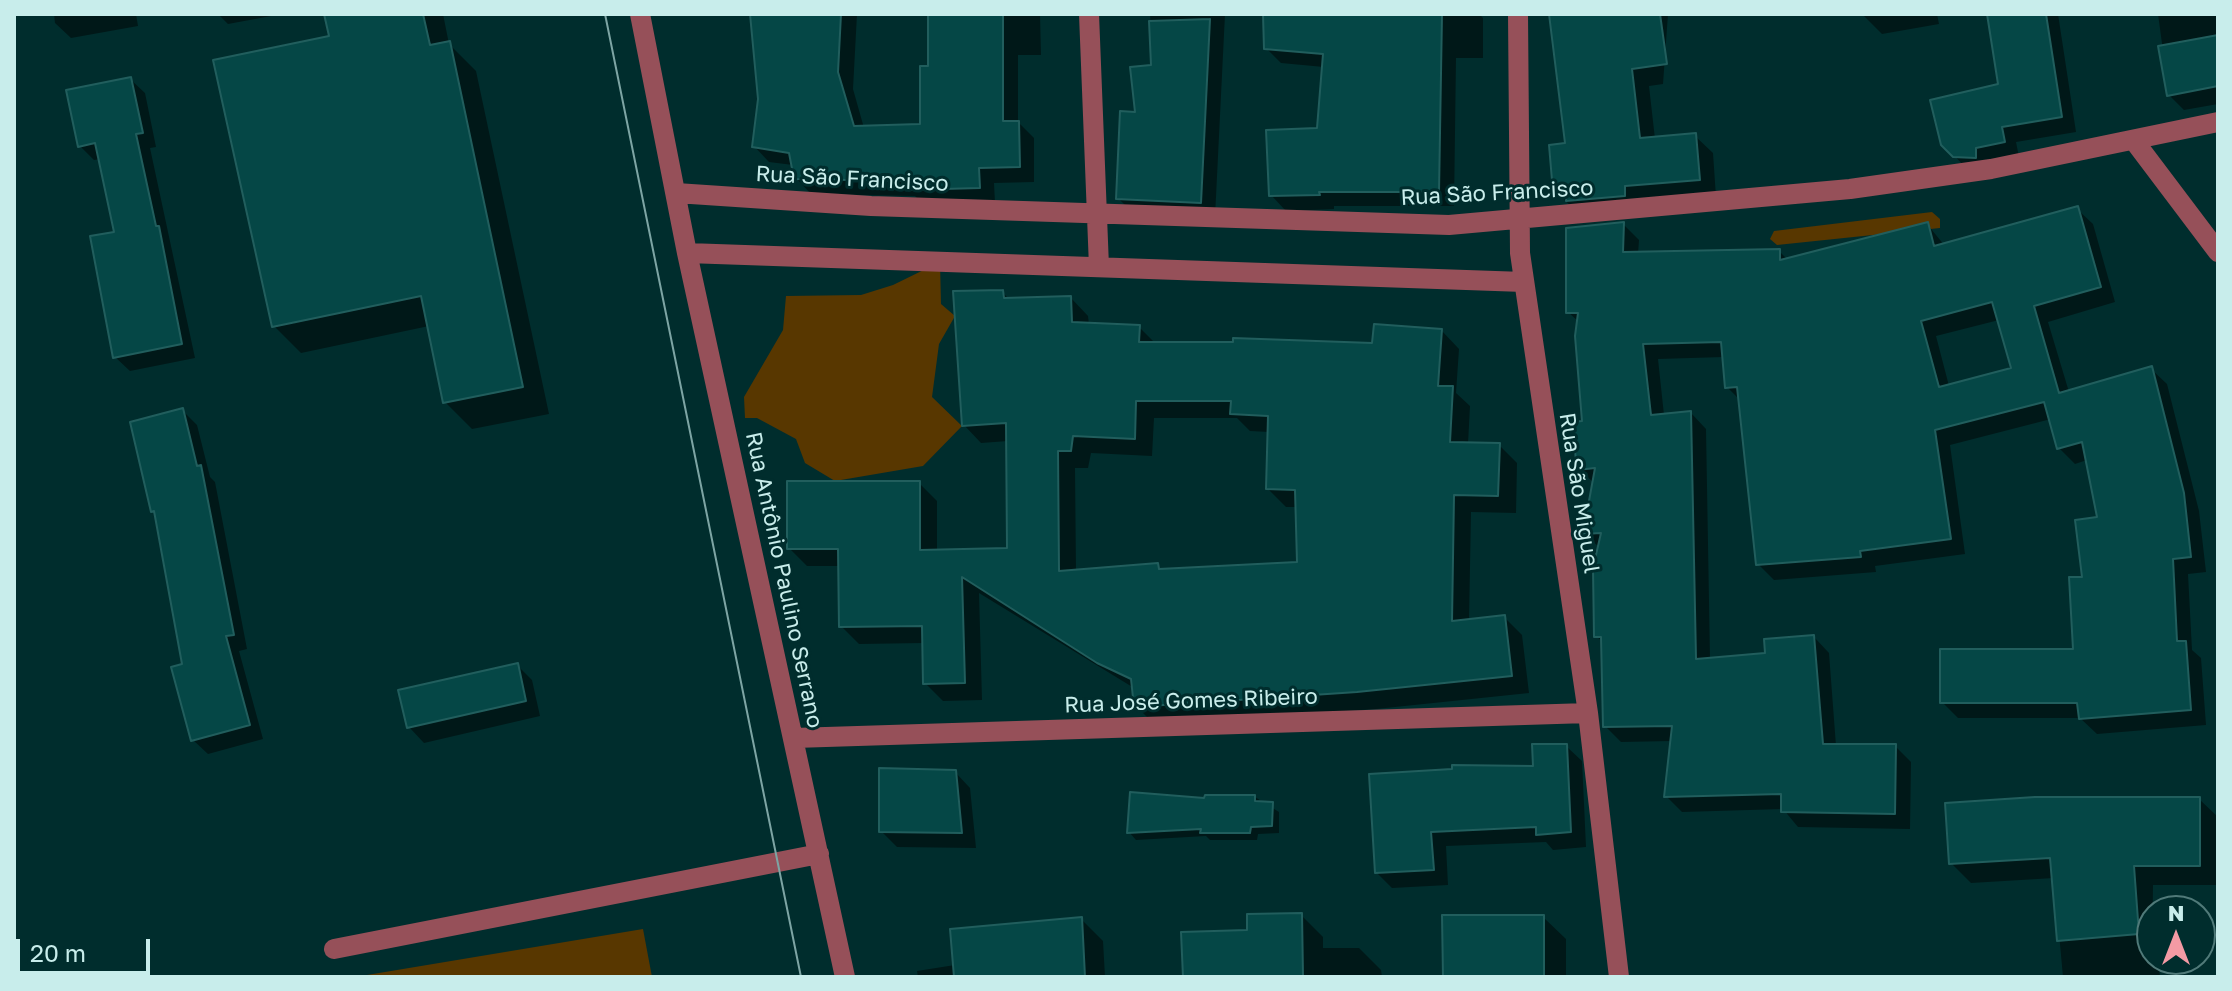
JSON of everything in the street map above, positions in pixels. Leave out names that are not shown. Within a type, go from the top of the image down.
[{"type":"street","name":"Rua Antônio Paulino Serrano","points":[[640,14],[687,253],[845,977]]},
{"type":"street","points":[[1089,14],[1099,267]]},
{"type":"street","name":"Rua São Miguel","points":[[1518,14],[1518,217],[1524,282],[1588,713],[1619,977]]},
{"type":"street","name":"Rua São Francisco","points":[[676,193],[1097,215],[1449,225],[1850,189],[1991,169],[2135,142],[2218,122]]},
{"type":"street","points":[[2135,142],[2218,252]]},
{"type":"street","points":[[687,253],[1524,282]]},
{"type":"street","name":"Rua José Gomes Ribeiro","points":[[794,738],[1588,713]]},
{"type":"street","points":[[334,949],[819,854]]},
{"type":"shaded area","points":[[1932,212],[1940,219],[1940,228],[1777,245],[1770,239],[1774,231]]},
{"type":"shaded area","points":[[940,262],[941,304],[955,316],[939,344],[932,397],[962,426],[923,466],[835,481],[805,463],[796,439],[757,418],[745,418],[744,397],[783,330],[786,296],[861,295],[893,285]]},
{"type":"shaded area","points":[[643,929],[652,977],[355,977]]},
{"type":"building","points":[[324,14],[423,14],[430,45],[450,41],[523,387],[443,403],[421,296],[272,327],[213,60],[329,36]]},
{"type":"building","points":[[750,14],[841,14],[838,72],[854,126],[920,124],[920,66],[928,66],[928,14],[1003,14],[1003,121],[1019,121],[1020,167],[979,168],[980,188],[906,190],[906,181],[794,179],[789,153],[752,147],[758,99]]},
{"type":"building","points":[[1263,14],[1442,14],[1439,192],[1319,192],[1320,195],[1269,196],[1266,130],[1317,128],[1323,54],[1264,49]]},
{"type":"building","points":[[1549,14],[1660,14],[1667,64],[1632,69],[1640,138],[1696,133],[1700,180],[1625,186],[1625,196],[1566,201],[1566,191],[1553,192],[1549,145],[1565,143]]},
{"type":"building","points":[[1987,14],[2046,14],[2062,117],[2002,127],[2005,142],[1976,148],[1976,158],[1953,157],[1941,145],[1930,100],[1998,84]]},
{"type":"building","points":[[1210,19],[1201,203],[1116,199],[1120,111],[1135,112],[1130,67],[1151,65],[1149,21]]},
{"type":"building","points":[[2218,35],[2218,86],[2167,96],[2158,46]]},
{"type":"building","points":[[131,77],[143,133],[136,134],[156,226],[159,226],[182,344],[113,358],[90,236],[114,232],[95,143],[78,147],[66,90]]},
{"type":"building","points":[[2078,206],[2101,287],[2034,306],[2059,393],[2152,366],[2184,493],[2191,557],[2173,559],[2177,641],[2186,641],[2191,710],[2079,719],[2077,703],[1940,703],[1940,649],[2073,649],[2069,577],[2082,577],[2075,520],[2097,517],[2082,442],[2057,449],[2044,402],[1935,430],[1951,539],[1860,551],[1861,557],[1756,565],[1737,387],[1725,388],[1721,342],[1643,344],[1651,415],[1691,411],[1696,659],[1765,653],[1764,639],[1814,635],[1823,744],[1896,744],[1895,814],[1781,812],[1781,794],[1664,797],[1672,726],[1603,727],[1601,637],[1594,637],[1593,568],[1601,533],[1583,534],[1595,468],[1577,470],[1572,422],[1582,421],[1575,336],[1578,313],[1566,313],[1566,228],[1624,222],[1623,252],[1780,249],[1780,260],[1928,222],[1934,246]],"holes":[[[1992,302],[2011,368],[1939,387],[1921,321]]]},
{"type":"building","points":[[1003,290],[1004,298],[1071,296],[1072,322],[1140,325],[1139,342],[1233,342],[1233,338],[1372,343],[1374,324],[1442,329],[1438,386],[1453,386],[1450,442],[1500,443],[1498,496],[1454,495],[1452,621],[1505,615],[1512,676],[1357,692],[1134,707],[1131,679],[1097,663],[962,577],[965,683],[923,684],[922,626],[839,627],[838,549],[787,549],[787,481],[920,481],[920,550],[1007,548],[1006,423],[962,426],[953,291]],"holes":[[[1136,401],[1231,401],[1230,414],[1268,416],[1266,489],[1295,490],[1297,562],[1159,569],[1158,563],[1059,571],[1058,451],[1071,451],[1073,436],[1135,439]]]},
{"type":"building","points":[[183,408],[197,466],[201,465],[234,635],[226,636],[250,725],[191,741],[171,667],[182,664],[154,511],[151,512],[130,422]]},
{"type":"building","points":[[518,663],[526,701],[407,728],[398,690]]},
{"type":"building","points":[[1532,744],[1567,744],[1571,832],[1536,835],[1536,827],[1431,832],[1434,870],[1375,873],[1369,774],[1452,769],[1452,765],[1533,766]]},
{"type":"building","points":[[879,768],[956,770],[962,833],[879,832]]},
{"type":"building","points":[[1130,792],[1204,798],[1205,795],[1255,795],[1255,801],[1273,802],[1272,826],[1251,827],[1250,833],[1200,833],[1201,829],[1127,833]]},
{"type":"building","points":[[2035,797],[2200,797],[2200,866],[2134,866],[2136,934],[2057,941],[2050,858],[1949,864],[1945,803]]},
{"type":"building","points":[[1302,913],[1303,977],[1183,977],[1181,932],[1247,930],[1247,914]]},
{"type":"building","points":[[1442,915],[1544,915],[1544,977],[1443,977]]},
{"type":"building","points":[[1082,917],[1085,977],[954,977],[950,929]]},
{"type":"tram line","points":[[605,14],[801,977]]}]
